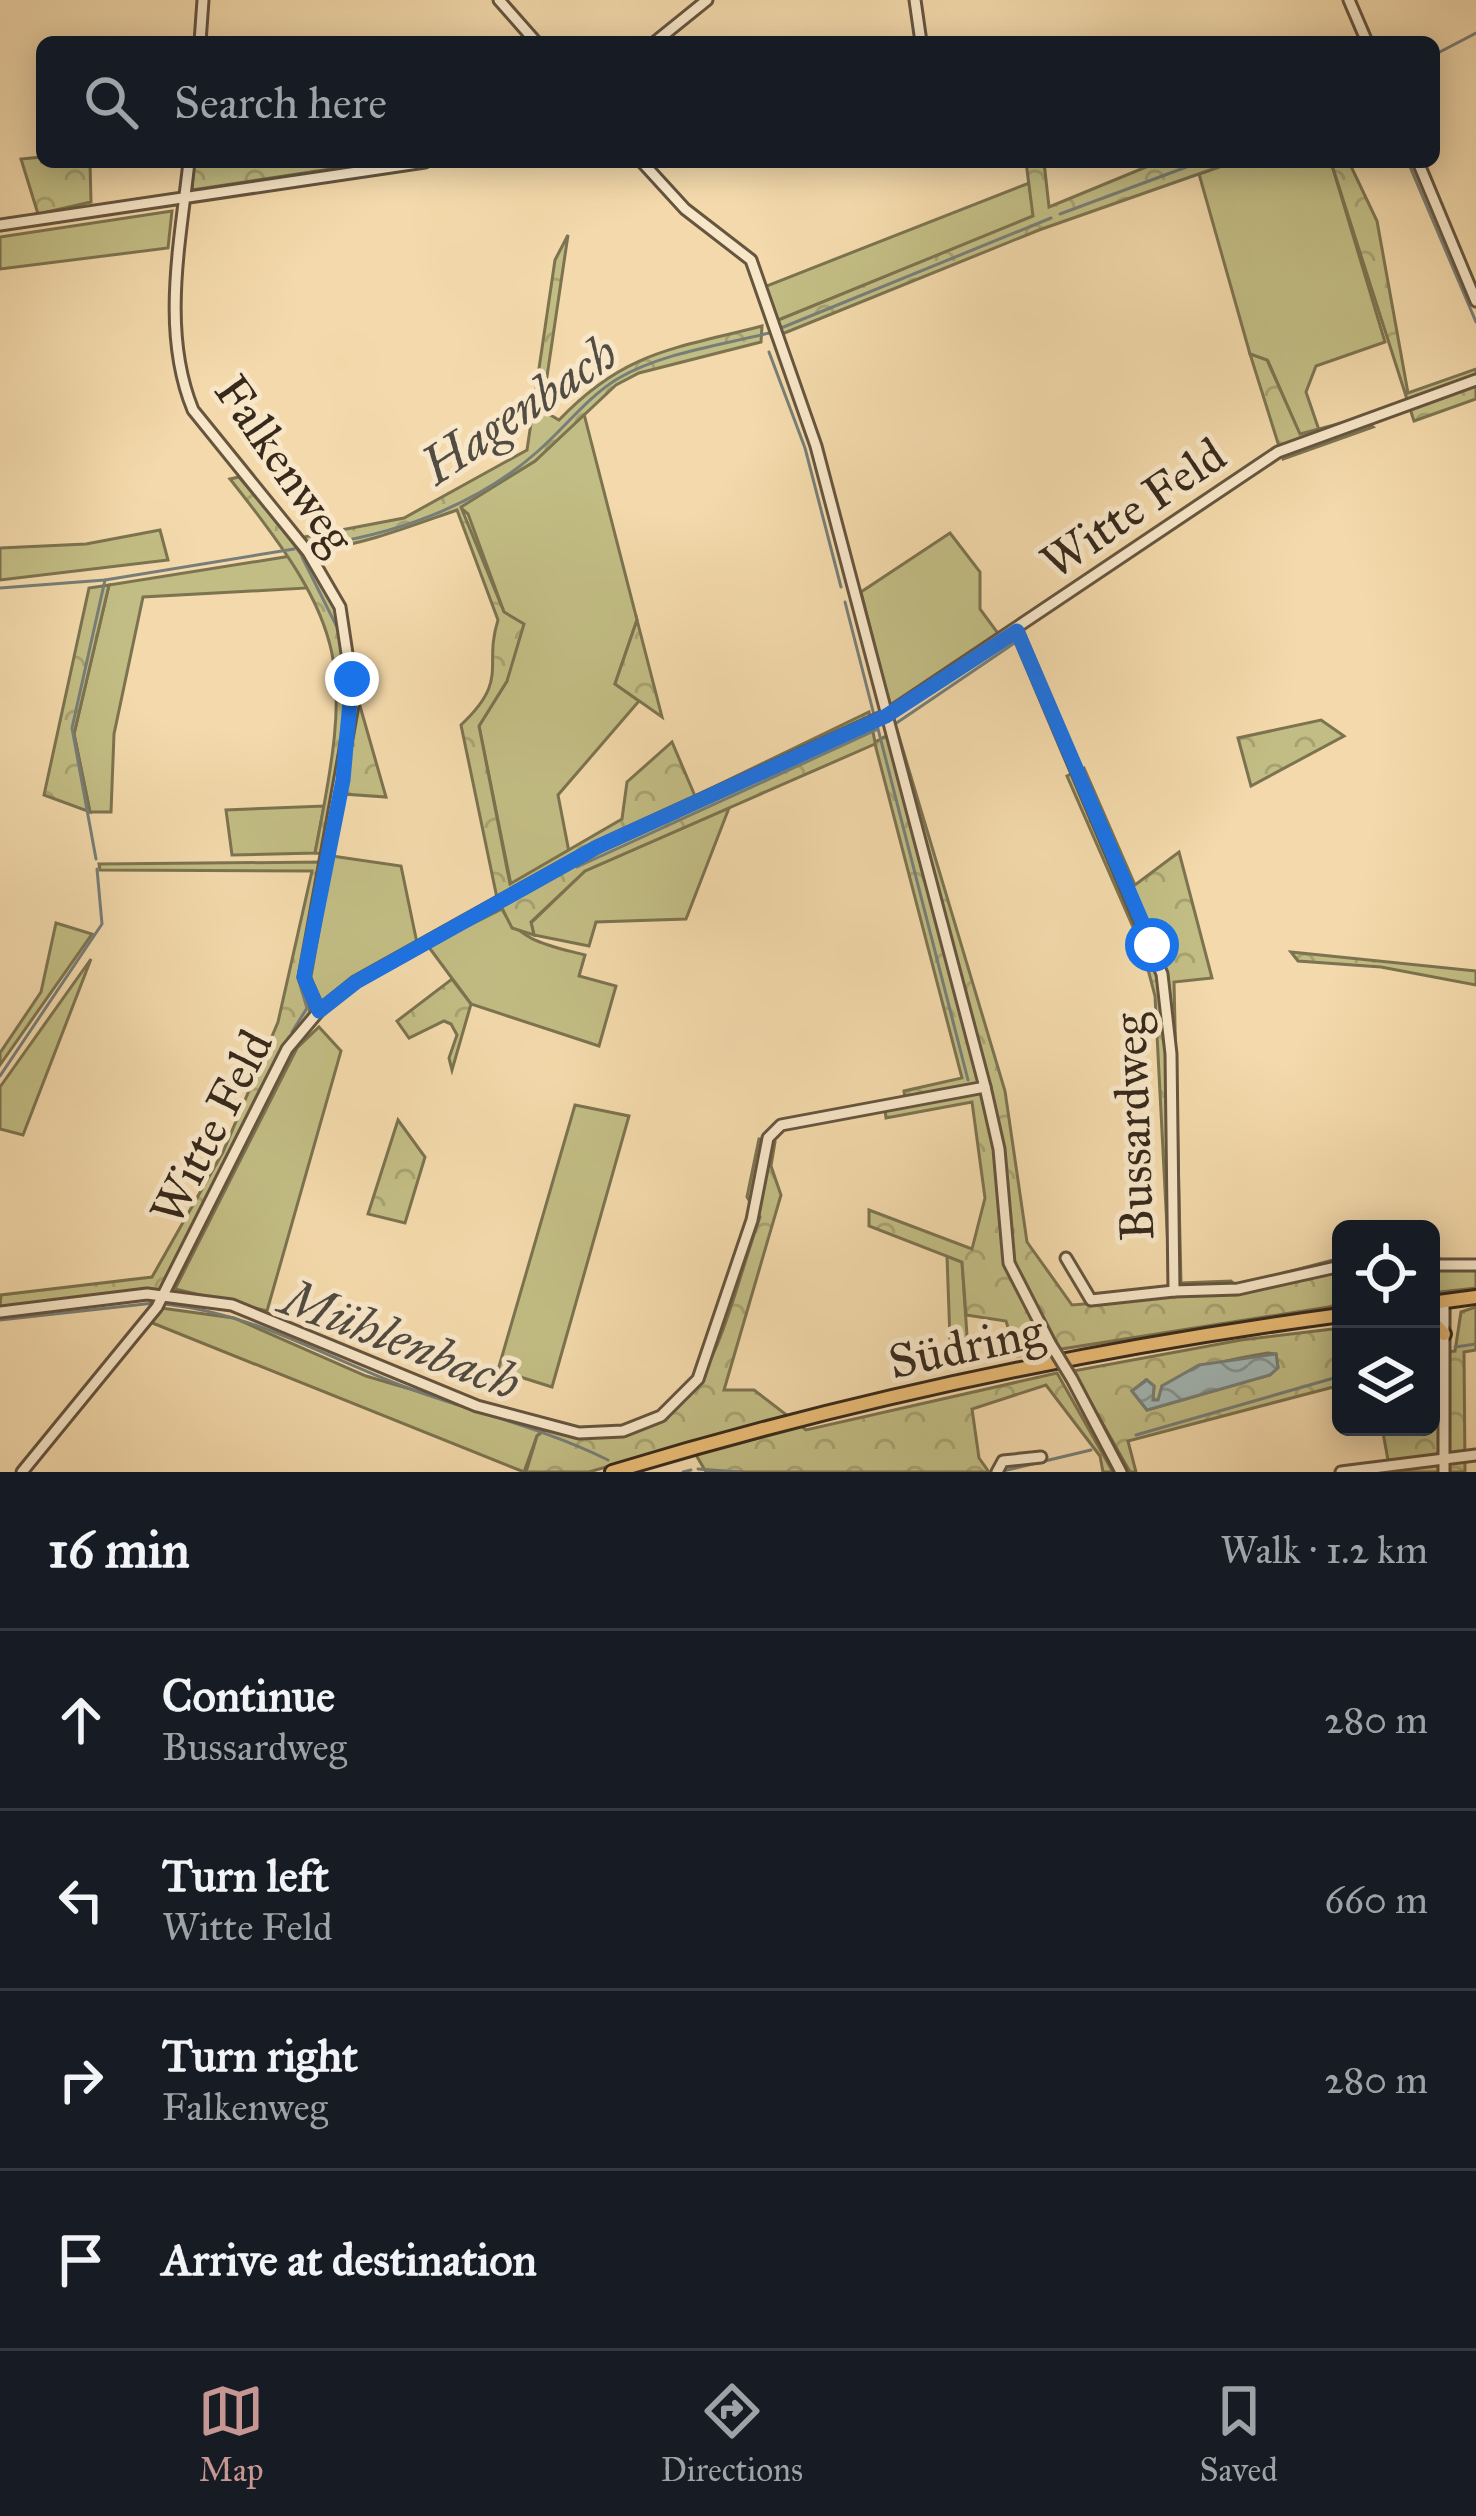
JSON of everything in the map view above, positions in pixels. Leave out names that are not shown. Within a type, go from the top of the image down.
[{"type":"main road","points":[[1440,1302],[1476,1297]]},
{"type":"main road","name":"Südring","points":[[612,1472],[941,1387],[1208,1334],[1332,1317]]},
{"type":"main road","points":[[1438,1328],[1444,1334]]},
{"type":"street","points":[[200,36],[203,0]]},
{"type":"street","points":[[499,0],[531,36]]},
{"type":"street","points":[[662,36],[706,0]]},
{"type":"street","points":[[915,0],[920,36]]},
{"type":"street","points":[[1349,0],[1364,36]]},
{"type":"street","name":"Falkenweg","points":[[188,168],[173,325],[184,387],[193,410],[308,552],[340,607],[352,679],[343,780],[304,977],[319,1011]]},
{"type":"street","points":[[0,225],[385,168]]},
{"type":"street","points":[[647,168],[685,209],[751,260],[763,308],[816,446],[985,1087],[999,1149],[1010,1263],[1121,1472]]},
{"type":"street","points":[[1421,168],[1476,301]]},
{"type":"street","name":"Witte Feld","points":[[22,1472],[164,1295],[287,1049],[319,1011],[356,982],[597,847],[886,716],[1278,452],[1476,380]]},
{"type":"street","name":"Bussardweg","points":[[1017,631],[1162,974],[1171,1054],[1174,1291]]},
{"type":"street","points":[[0,1312],[164,1295],[259,1313],[389,1373],[531,1422],[594,1434],[622,1431],[661,1415],[698,1378],[752,1220],[768,1138],[781,1125],[985,1087]]},
{"type":"street","name":"Bussardweg","points":[[1066,1258],[1090,1300],[1238,1289],[1332,1268]]},
{"type":"street","points":[[1440,1265],[1476,1265]]},
{"type":"street","points":[[1440,1316],[1444,1472]]},
{"type":"street","points":[[1341,1472],[1476,1455]]},
{"type":"street","points":[[997,1472],[1003,1461],[1041,1456]]},
{"type":"green space","points":[[36,158],[36,168],[90,168],[91,202],[38,214],[21,159]]},
{"type":"green space","points":[[194,168],[337,168],[192,190]]},
{"type":"green space","points":[[1027,168],[1045,168],[1049,207],[1143,168],[1216,168],[1039,230],[782,334],[776,321],[1033,216]]},
{"type":"green space","points":[[1216,168],[1333,168],[1385,342],[1316,366],[1306,392],[1319,430],[1300,435],[1268,361],[1250,354],[1199,174]]},
{"type":"green space","points":[[1333,168],[1352,168],[1377,221],[1408,393],[1476,369],[1476,399],[1414,421]]},
{"type":"green space","points":[[1029,183],[1034,216],[776,321],[764,287]]},
{"type":"green space","points":[[172,211],[168,248],[0,269],[0,237]]},
{"type":"green space","points":[[568,235],[542,410],[559,420],[606,379],[652,356],[762,326],[761,342],[639,373],[616,385],[535,461],[461,507],[504,612],[524,624],[507,681],[479,726],[510,884],[622,819],[627,782],[672,742],[695,796],[869,712],[875,742],[897,730],[1005,1091],[1027,1242],[1072,1305],[1181,1296],[1181,1284],[1170,1286],[1155,996],[1143,950],[1067,776],[1084,768],[1135,885],[1179,852],[1212,978],[1174,982],[1181,1283],[1231,1281],[1242,1292],[1284,1281],[1284,1273],[1332,1260],[1332,1306],[1017,1356],[1006,1321],[966,1315],[962,1262],[869,1226],[869,1210],[972,1249],[985,1198],[972,1102],[886,1118],[885,1110],[906,1107],[904,1091],[962,1078],[875,744],[585,871],[531,922],[534,935],[512,928],[497,898],[461,725],[490,684],[498,620],[457,510],[332,548],[313,551],[304,537],[404,518],[527,450],[555,260]]},
{"type":"green space","points":[[1250,354],[1267,360],[1300,434],[1361,418],[1373,427],[1283,459]]},
{"type":"green space","points":[[584,414],[637,620],[615,684],[639,701],[558,795],[569,852],[511,885],[479,726],[507,681],[504,612],[468,514],[460,507],[535,461]]},
{"type":"green space","points":[[239,477],[313,571],[344,635],[350,697],[325,854],[315,853],[334,737],[332,652],[300,575],[230,479]]},
{"type":"green space","points":[[160,530],[168,560],[0,580],[0,548],[86,544]]},
{"type":"green space","points":[[950,533],[980,572],[980,609],[1000,636],[890,706],[861,592]]},
{"type":"green space","points":[[291,556],[307,588],[143,597],[114,734],[111,812],[90,812],[74,734],[109,585]]},
{"type":"green space","points":[[109,585],[74,734],[90,812],[44,795],[89,588]]},
{"type":"green space","points":[[637,620],[662,717],[615,684]]},
{"type":"green space","points":[[358,699],[386,797],[344,794]]},
{"type":"green space","points":[[1321,720],[1344,736],[1251,786],[1238,738]]},
{"type":"green space","points":[[324,806],[315,853],[232,855],[226,810]]},
{"type":"green space","points":[[729,808],[686,919],[596,922],[589,946],[534,935],[531,923],[585,871]]},
{"type":"green space","points":[[332,856],[401,866],[417,943],[324,1001],[316,997],[311,977]]},
{"type":"green space","points":[[325,862],[302,977],[310,1012],[160,1290],[0,1308],[1,1295],[152,1277],[223,1152],[278,1022],[312,871],[100,870],[99,864]]},
{"type":"green space","points":[[502,909],[527,936],[585,955],[579,976],[616,986],[599,1046],[471,1004],[428,946]]},
{"type":"green space","points":[[56,923],[92,934],[0,1065],[0,1053],[41,992]]},
{"type":"green space","points":[[1291,952],[1476,971],[1476,985],[1381,967],[1298,961]]},
{"type":"green space","points":[[91,959],[23,1135],[0,1129],[0,1087]]},
{"type":"green space","points":[[452,979],[471,1004],[452,1070],[449,1058],[457,1035],[451,1024],[444,1021],[409,1038],[397,1021]]},
{"type":"green space","points":[[319,1027],[341,1051],[267,1311],[175,1289],[297,1048]]},
{"type":"green space","points":[[575,1105],[629,1116],[552,1387],[498,1370]]},
{"type":"green space","points":[[398,1120],[425,1157],[405,1223],[368,1214]]},
{"type":"green space","points":[[759,1139],[775,1142],[771,1166],[781,1195],[724,1390],[754,1390],[806,1430],[1057,1373],[1113,1472],[1103,1472],[1100,1456],[1046,1385],[972,1409],[979,1458],[989,1472],[706,1472],[689,1443],[589,1472],[526,1472],[537,1436],[546,1429],[601,1433],[643,1426],[675,1407],[698,1380],[731,1307],[760,1217],[747,1197]]},
{"type":"green space","points":[[947,1256],[962,1262],[969,1365],[951,1368]]},
{"type":"green space","points":[[1440,1259],[1476,1267],[1476,1288],[1440,1292]]},
{"type":"green space","points":[[1476,1307],[1476,1350],[1464,1352],[1465,1472],[1373,1472],[1388,1460],[1384,1436],[1440,1436],[1440,1352],[1455,1351],[1461,1312]]},
{"type":"green space","points":[[161,1308],[234,1318],[366,1376],[546,1429],[537,1436],[524,1472],[150,1322]]},
{"type":"green space","points":[[1332,1329],[1332,1387],[1128,1441],[1136,1472],[1130,1472],[1073,1371],[1241,1340]],"holes":[[[1268,1353],[1276,1354],[1278,1367],[1270,1375],[1147,1410],[1132,1391],[1146,1380],[1154,1386],[1153,1400],[1159,1400],[1162,1386],[1187,1374]]]},
{"type":"water","points":[[1276,1354],[1278,1368],[1270,1375],[1147,1410],[1132,1391],[1147,1380],[1154,1386],[1153,1400],[1158,1400],[1162,1386],[1199,1365]]},
{"type":"waterway","name":"Hagenbach","points":[[1440,52],[1476,33]]},
{"type":"waterway","name":"Hagenbach","points":[[1060,214],[1184,168]]},
{"type":"waterway","points":[[1411,168],[1476,322]]},
{"type":"waterway","name":"Hagenbach","points":[[781,328],[1051,218]]},
{"type":"waterway","name":"Hagenbach","points":[[310,546],[371,535],[431,516],[513,471],[619,378],[673,356],[769,333]]},
{"type":"waterway","points":[[769,352],[805,448],[841,587]]},
{"type":"waterway","name":"Hagenbach","points":[[0,588],[105,580],[294,549]]},
{"type":"waterway","points":[[302,557],[339,631]]},
{"type":"waterway","points":[[96,859],[72,728],[105,580]]},
{"type":"waterway","points":[[845,602],[874,715]]},
{"type":"waterway","points":[[895,724],[1016,642]]},
{"type":"waterway","points":[[332,798],[346,699],[342,653]]},
{"type":"waterway","points":[[877,725],[968,1080]]},
{"type":"waterway","points":[[577,867],[876,730]]},
{"type":"waterway","points":[[0,1076],[102,924],[97,869]]},
{"type":"waterway","points":[[292,1032],[307,1008],[298,978],[313,904]]},
{"type":"waterway","points":[[253,1107],[289,1037]]},
{"type":"waterway","points":[[168,1275],[181,1250]]},
{"type":"waterway","name":"Mühlenbach","points":[[0,1320],[154,1303]]},
{"type":"waterway","name":"Mühlenbach","points":[[165,1304],[257,1326],[400,1385],[608,1460]]},
{"type":"waterway","name":"Mühlenbach","points":[[1455,1347],[1476,1344]]},
{"type":"waterway","name":"Mühlenbach","points":[[1136,1435],[1332,1379]]},
{"type":"waterway","name":"Mühlenbach","points":[[1003,1471],[1091,1450]]},
{"type":"waterway","name":"Mühlenbach","points":[[698,1469],[740,1472]]},
{"type":"waterway","name":"Mühlenbach","points":[[683,1472],[691,1470]]},
{"type":"route","points":[[352,679],[354,700],[343,780],[304,977],[319,1011],[356,982],[597,847],[886,716],[1017,631],[1152,945]]}]
